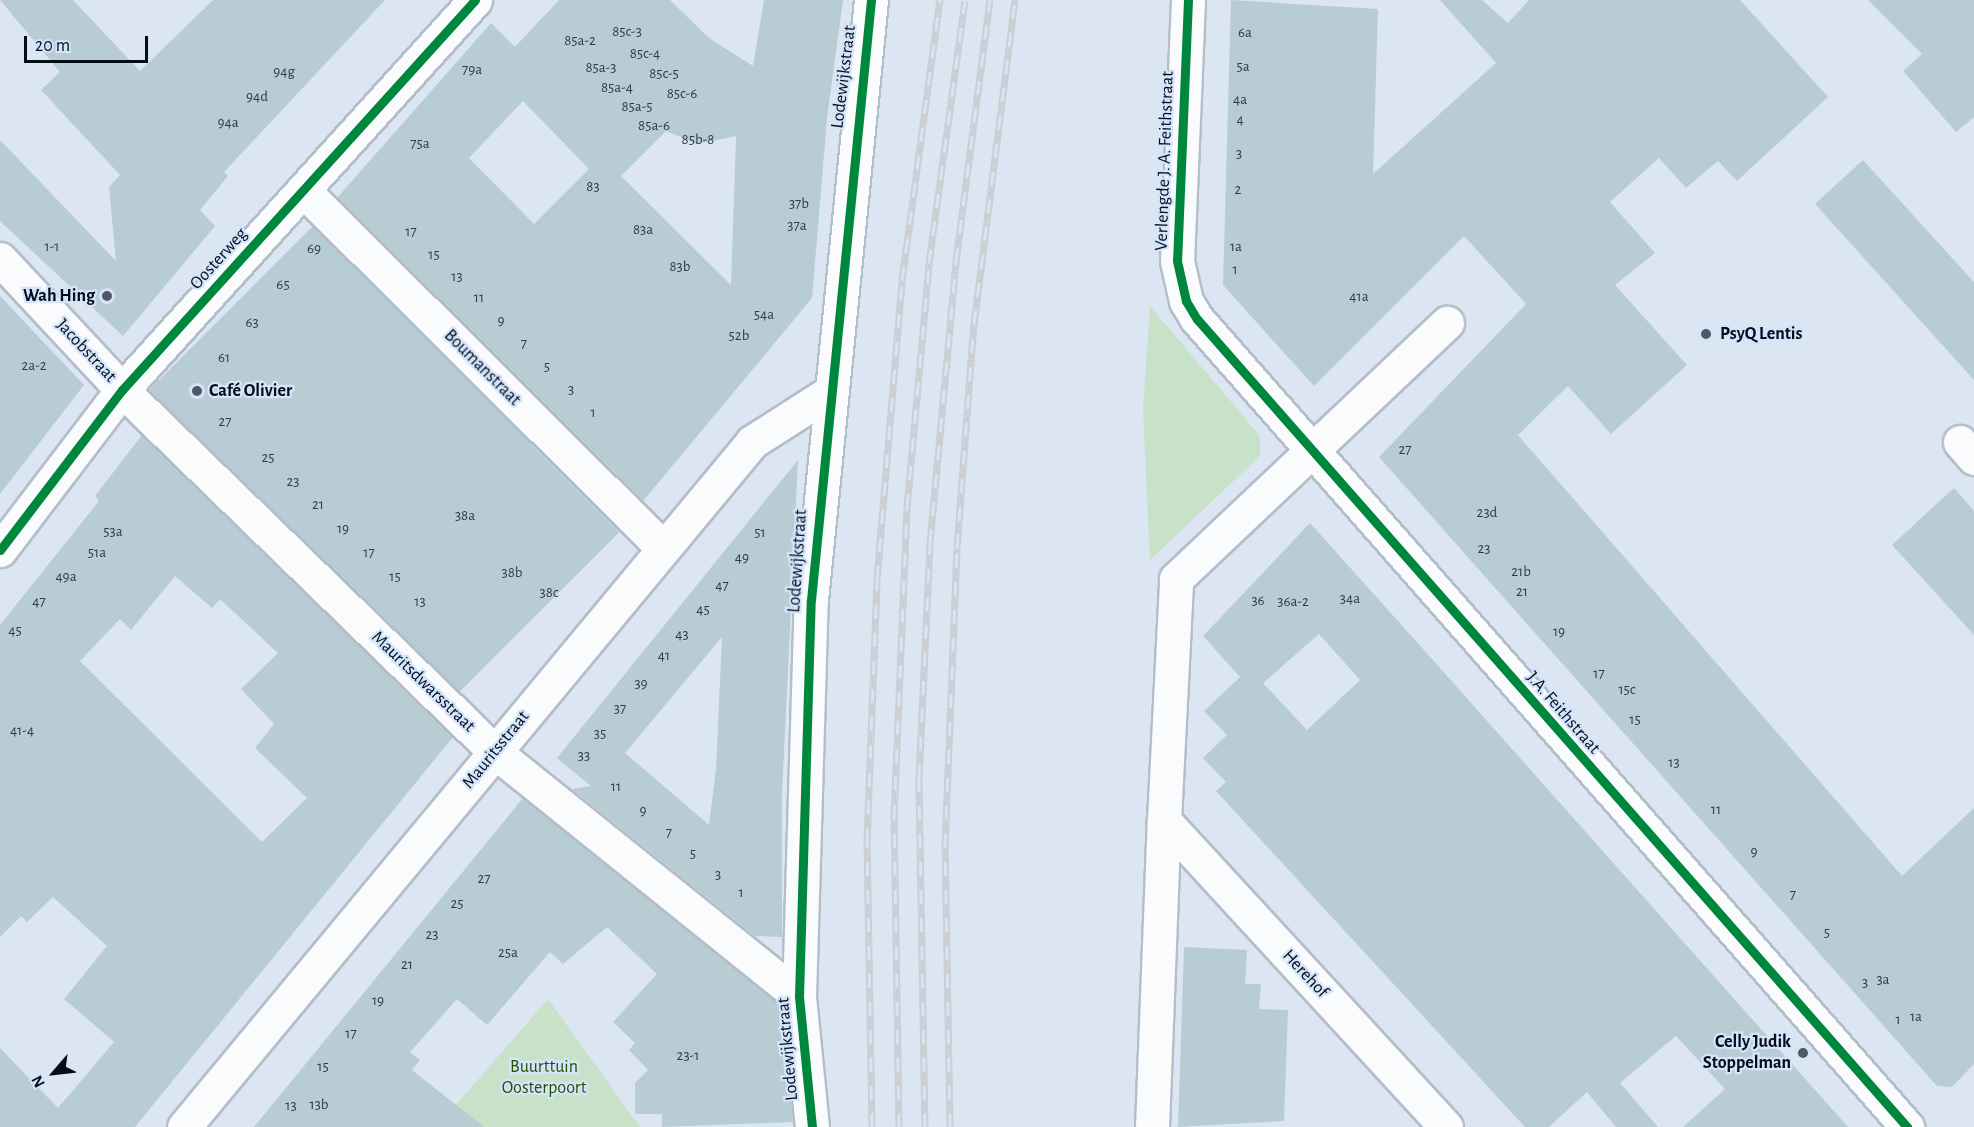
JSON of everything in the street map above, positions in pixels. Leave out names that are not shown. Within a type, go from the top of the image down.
[{"type":"street","name":"Oosterweg","points":[[0,550],[122,390],[475,0]]},
{"type":"street","name":"Lodewijkstraat","points":[[812,1127],[799,996],[811,600],[827,394],[871,0]]},
{"type":"street","name":"Verlengde J. A. Feithstraat","points":[[1188,0],[1177,261],[1186,301],[1197,320]]},
{"type":"street","name":"Boumanstraat","points":[[303,190],[661,546]]},
{"type":"street","name":"Jacobstraat","points":[[0,259],[122,390]]},
{"type":"street","name":"J.A. Feithstraat","points":[[1197,320],[1309,451],[1907,1127]]},
{"type":"street","points":[[1152,1127],[1176,579],[1266,488],[1447,323]]},
{"type":"street","name":"Mauritsdwarsstraat","points":[[122,390],[495,752],[799,996]]},
{"type":"street","name":"Mauritsstraat","points":[[184,1127],[495,752],[661,546],[752,442],[827,394]]},
{"type":"street","name":"Herehof","points":[[1164,820],[1446,1127]]},
{"type":"green space","points":[[1150,306],[1260,436],[1260,456],[1150,560],[1143,409]]},
{"type":"green space","name":"Buurttuin Oosterpoort","points":[[548,999],[640,1127],[437,1127]]},
{"type":"building","points":[[0,0],[73,0],[140,71],[213,0],[385,0],[224,172],[228,176],[200,210],[215,226],[123,336],[0,221],[0,140],[116,261],[109,187],[120,175],[41,90],[60,72]]},
{"type":"building","points":[[559,0],[670,0],[709,38],[753,66],[764,0],[843,0],[827,118],[812,298],[643,501],[337,198],[491,23],[515,47]],"holes":[[[523,101],[589,169],[534,224],[469,158]],[[666,131],[697,144],[736,136],[731,285],[621,176]]]},
{"type":"building","points":[[1231,0],[1378,9],[1373,174],[1496,63],[1440,0],[1482,0],[1508,23],[1529,0],[1740,0],[1828,97],[1737,181],[1718,161],[1686,188],[1659,158],[1610,202],[1655,253],[1615,285],[1687,365],[1611,434],[1568,386],[1518,435],[1902,876],[1974,808],[1974,1064],[1952,1087],[1937,1086],[1379,457],[1526,304],[1464,236],[1314,386],[1223,285]]},
{"type":"building","points":[[1868,0],[1974,0],[1974,117],[1956,132],[1903,71],[1922,54]]},
{"type":"building","points":[[1863,160],[1974,282],[1974,380],[1815,204]]},
{"type":"building","points":[[313,226],[619,532],[454,697],[148,391]]},
{"type":"building","points":[[0,296],[84,385],[0,494]]},
{"type":"building","points":[[142,435],[453,737],[135,1127],[0,1127],[0,1048],[58,1108],[114,1042],[64,999],[107,946],[53,897],[27,922],[21,916],[0,937],[0,625],[99,501],[95,496]],"holes":[[[175,576],[212,608],[220,599],[278,653],[241,689],[274,724],[255,748],[307,798],[262,842],[80,661],[120,619],[131,630]]]},
{"type":"building","points":[[798,460],[782,795],[782,937],[755,936],[572,789],[591,786],[557,758]],"holes":[[[722,637],[716,769],[709,825],[625,753]]]},
{"type":"building","points":[[1954,488],[1974,511],[1974,635],[1892,545]]},
{"type":"building","points":[[1310,523],[1848,1127],[1683,1127],[1725,1089],[1676,1036],[1620,1083],[1658,1127],[1616,1127],[1587,1092],[1549,1127],[1525,1127],[1216,791],[1226,782],[1203,758],[1227,735],[1204,711],[1240,677],[1203,636]],"holes":[[[1319,634],[1360,680],[1307,730],[1263,683]]]},
{"type":"building","points":[[523,798],[781,1006],[793,1122],[662,1127],[662,1114],[635,1114],[635,1083],[648,1070],[629,1050],[635,1043],[613,1022],[657,974],[607,927],[563,964],[550,952],[487,1025],[457,999],[410,1052],[420,1060],[412,1070],[484,1127],[254,1127]]},
{"type":"building","points":[[1184,947],[1247,950],[1245,984],[1261,984],[1259,1009],[1288,1010],[1284,1121],[1178,1127]]},
{"type":"railway","points":[[872,1127],[867,842],[877,579],[902,280],[940,0]]},
{"type":"railway","points":[[899,1127],[894,818],[907,507],[929,263],[965,0]]},
{"type":"railway","points":[[925,1127],[919,778],[930,543],[956,261],[990,0]]},
{"type":"railway","points":[[950,1127],[945,847],[957,548],[974,324],[1015,0]]},
{"type":"cycle path","points":[[0,550],[122,390],[475,0]]},
{"type":"cycle path","points":[[812,1127],[799,996],[811,600],[871,0]]},
{"type":"cycle path","points":[[1188,0],[1177,261],[1186,301],[1197,319],[1907,1127]]},
{"type":"place","name":"Wah Hing","points":[[107,296]]},
{"type":"place","name":"PsyQ Lentis","points":[[1706,334]]},
{"type":"place","name":"Café Olivier","points":[[197,391]]},
{"type":"place","name":"Celly Judik Stoppelman","points":[[1803,1053]]}]
